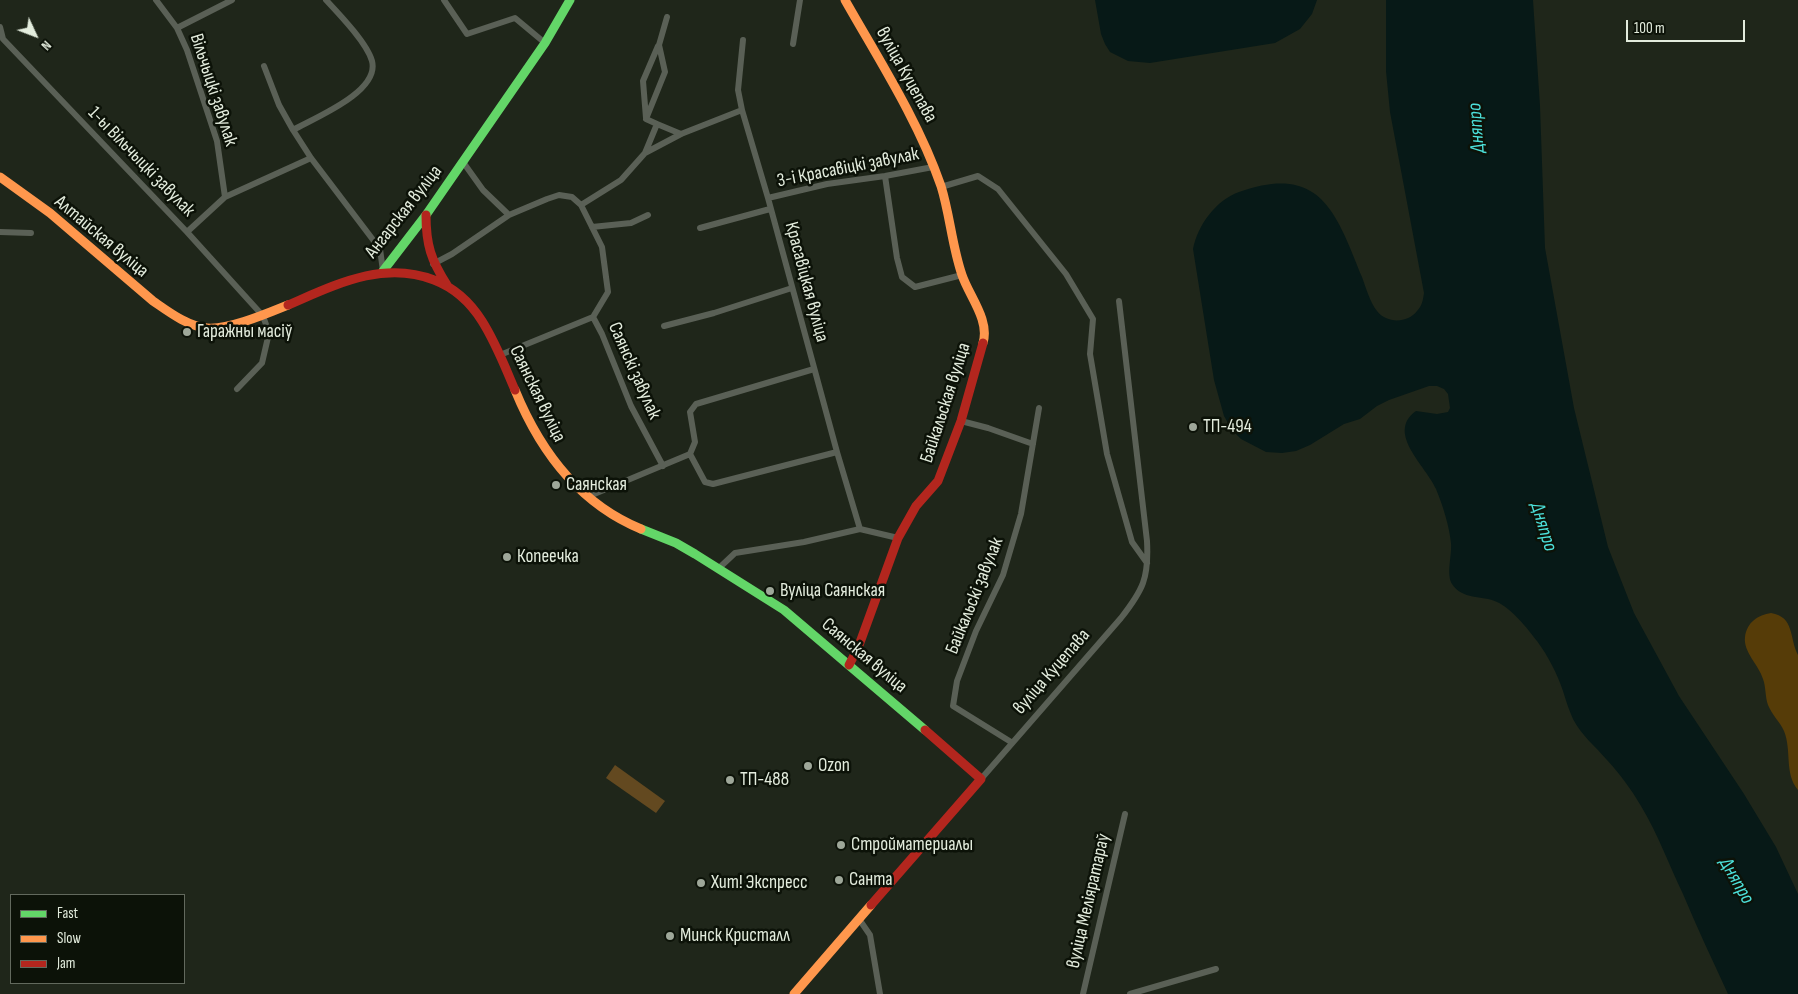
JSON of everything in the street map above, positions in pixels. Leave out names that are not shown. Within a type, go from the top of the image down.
[{"type":"main road","name":"Ангарская вуліца","points":[[183,320],[203,328],[216,329],[263,316],[351,278],[383,272],[426,215],[545,43],[570,0]]},
{"type":"main road","name":"вуліца Куцепава","points":[[845,0],[917,127],[933,167]]},
{"type":"main road","name":"Байкальская вуліца","points":[[848,665],[858,648],[898,538],[916,506],[938,482],[961,421],[985,336],[980,314],[962,275],[941,187],[933,167]]},
{"type":"main road","name":"Алтайская вуліца","points":[[0,177],[56,219],[160,307],[183,320]]},
{"type":"main road","points":[[426,215],[425,238],[433,264],[447,285]]},
{"type":"main road","name":"Саянская вуліца","points":[[383,272],[418,274],[447,285],[465,298],[474,309],[500,355],[520,403],[551,459],[562,473],[587,497],[603,510],[625,522],[681,546],[777,605],[981,779]]},
{"type":"main road","name":"вуліца Куцепава","points":[[794,994],[981,779]]},
{"type":"street","name":"Вільчыцкі завулак","points":[[156,0],[177,28],[187,50],[217,141],[226,197]]},
{"type":"street","points":[[177,28],[232,0]]},
{"type":"street","points":[[293,130],[355,95],[368,82],[372,71],[372,61],[363,45],[326,0]]},
{"type":"street","points":[[444,0],[467,34],[515,18],[545,43]]},
{"type":"street","points":[[793,44],[800,0]]},
{"type":"street","points":[[646,119],[643,81],[659,45],[667,17]]},
{"type":"street","name":"1-ы Вільчыцкі завулак","points":[[0,27],[3,39],[187,232],[263,316]]},
{"type":"street","name":"Красавіцкая вуліца","points":[[743,40],[738,90],[742,110],[860,530]]},
{"type":"street","points":[[646,119],[665,72],[659,45]]},
{"type":"street","points":[[264,66],[279,105],[293,130],[311,158],[380,249],[383,272]]},
{"type":"street","points":[[645,153],[681,134],[742,110]]},
{"type":"street","points":[[646,119],[681,134]]},
{"type":"street","points":[[433,264],[452,254],[509,215],[559,195],[572,197],[581,205],[621,180],[645,153],[657,124]]},
{"type":"street","points":[[187,232],[226,197],[311,158]]},
{"type":"street","points":[[463,162],[483,190],[509,215]]},
{"type":"street","name":"3-і Красавіцкі завулак","points":[[768,198],[827,184],[933,167]]},
{"type":"street","points":[[885,176],[896,258],[902,277],[915,287],[962,275]]},
{"type":"street","points":[[941,187],[978,176],[998,189],[1066,274],[1093,319],[1090,354],[1107,454],[1132,542],[1147,563]]},
{"type":"street","name":"Саянскі завулак","points":[[581,205],[602,247],[608,292],[593,316],[631,406],[663,466]]},
{"type":"street","name":"3-і Красавіцкі завулак","points":[[700,228],[770,208]]},
{"type":"street","points":[[592,227],[630,223],[648,215]]},
{"type":"street","points":[[0,232],[31,233]]},
{"type":"street","points":[[664,326],[714,313],[792,288]]},
{"type":"street","name":"вуліца Куцепава","points":[[981,779],[1011,742],[1130,607],[1146,578],[1147,541],[1119,301]]},
{"type":"street","points":[[238,389],[262,363],[270,333],[263,316]]},
{"type":"street","points":[[500,355],[593,316]]},
{"type":"street","points":[[587,497],[690,454],[695,442],[690,412],[696,404],[814,369]]},
{"type":"street","name":"Байкальскі завулак","points":[[1011,742],[953,706],[957,681],[972,640],[1003,575],[1021,514],[1039,408]]},
{"type":"street","points":[[961,421],[988,428],[1033,444]]},
{"type":"street","points":[[690,454],[705,482],[714,484],[837,452]]},
{"type":"street","points":[[718,569],[735,553],[804,542],[860,530],[898,538]]},
{"type":"street","name":"вуліца Меліяратараў","points":[[1083,994],[1125,814]]},
{"type":"street","points":[[859,919],[870,935],[880,994]]},
{"type":"street","points":[[1130,994],[1216,969]]},
{"type":"shaded area","points":[[1771,613],[1779,615],[1788,624],[1798,655],[1798,790],[1791,776],[1788,746],[1784,731],[1768,705],[1763,679],[1745,643],[1746,632],[1751,623],[1762,615]]},
{"type":"shaded area","points":[[615,765],[665,801],[656,813],[606,778]]},
{"type":"water","points":[[1095,0],[1317,0],[1312,14],[1300,29],[1275,43],[1150,63],[1128,61],[1110,52],[1101,34]]},
{"type":"water","name":"Дняпро","points":[[1386,0],[1533,0],[1540,106],[1545,248],[1574,408],[1608,547],[1634,613],[1679,696],[1744,794],[1776,847],[1798,894],[1798,994],[1728,994],[1647,817],[1621,776],[1576,725],[1561,684],[1541,647],[1519,619],[1508,609],[1497,602],[1461,593],[1452,584],[1449,570],[1451,543],[1443,509],[1436,489],[1406,440],[1405,429],[1408,420],[1416,411],[1437,414],[1448,412],[1450,408],[1448,394],[1444,389],[1437,386],[1429,386],[1389,400],[1377,406],[1360,419],[1344,424],[1310,445],[1296,451],[1282,453],[1266,452],[1241,439],[1232,430],[1224,416],[1214,380],[1193,249],[1203,223],[1222,201],[1230,196],[1267,185],[1289,184],[1307,189],[1321,200],[1333,214],[1343,233],[1370,299],[1381,315],[1392,320],[1403,320],[1413,315],[1419,309],[1423,300],[1424,293],[1390,112],[1386,71]]},
{"type":"traffic: fast","points":[[383,271],[426,215],[545,43],[570,0]]},
{"type":"traffic: fast","points":[[641,529],[676,543],[784,610],[925,730]]},
{"type":"traffic: slow","points":[[845,0],[897,91],[932,162],[944,197],[962,275],[978,308],[984,326],[983,343]]},
{"type":"traffic: slow","points":[[0,177],[50,213],[153,301],[185,321],[200,327],[216,328],[248,320],[288,305]]},
{"type":"traffic: slow","points":[[515,390],[536,434],[564,473],[598,505],[641,529]]},
{"type":"traffic: slow","points":[[794,994],[871,905]]},
{"type":"traffic: jam","points":[[426,215],[428,244],[437,268],[447,285]]},
{"type":"traffic: jam","points":[[288,305],[341,283],[378,274],[415,275],[434,280],[455,291],[477,314],[496,346],[515,390]]},
{"type":"traffic: jam","points":[[849,665],[858,648],[898,538],[916,506],[938,481],[961,421],[983,343]]},
{"type":"traffic: jam","points":[[871,905],[981,779],[925,730]]},
{"type":"place","name":"Гаражны масіў","points":[[187,332]]},
{"type":"place","name":"ТП-494","points":[[1193,427]]},
{"type":"place","name":"Саянская","points":[[556,485]]},
{"type":"place","name":"Копеечка","points":[[507,557]]},
{"type":"place","name":"Вуліца Саянская","points":[[770,591]]},
{"type":"place","name":"Ozon","points":[[808,766]]},
{"type":"place","name":"ТП-488","points":[[730,780]]},
{"type":"place","name":"Стройматериалы","points":[[841,845]]},
{"type":"place","name":"Санта","points":[[839,880]]},
{"type":"place","name":"Хит! Экспресс","points":[[701,883]]},
{"type":"place","name":"Минск Кристалл","points":[[670,936]]}]
